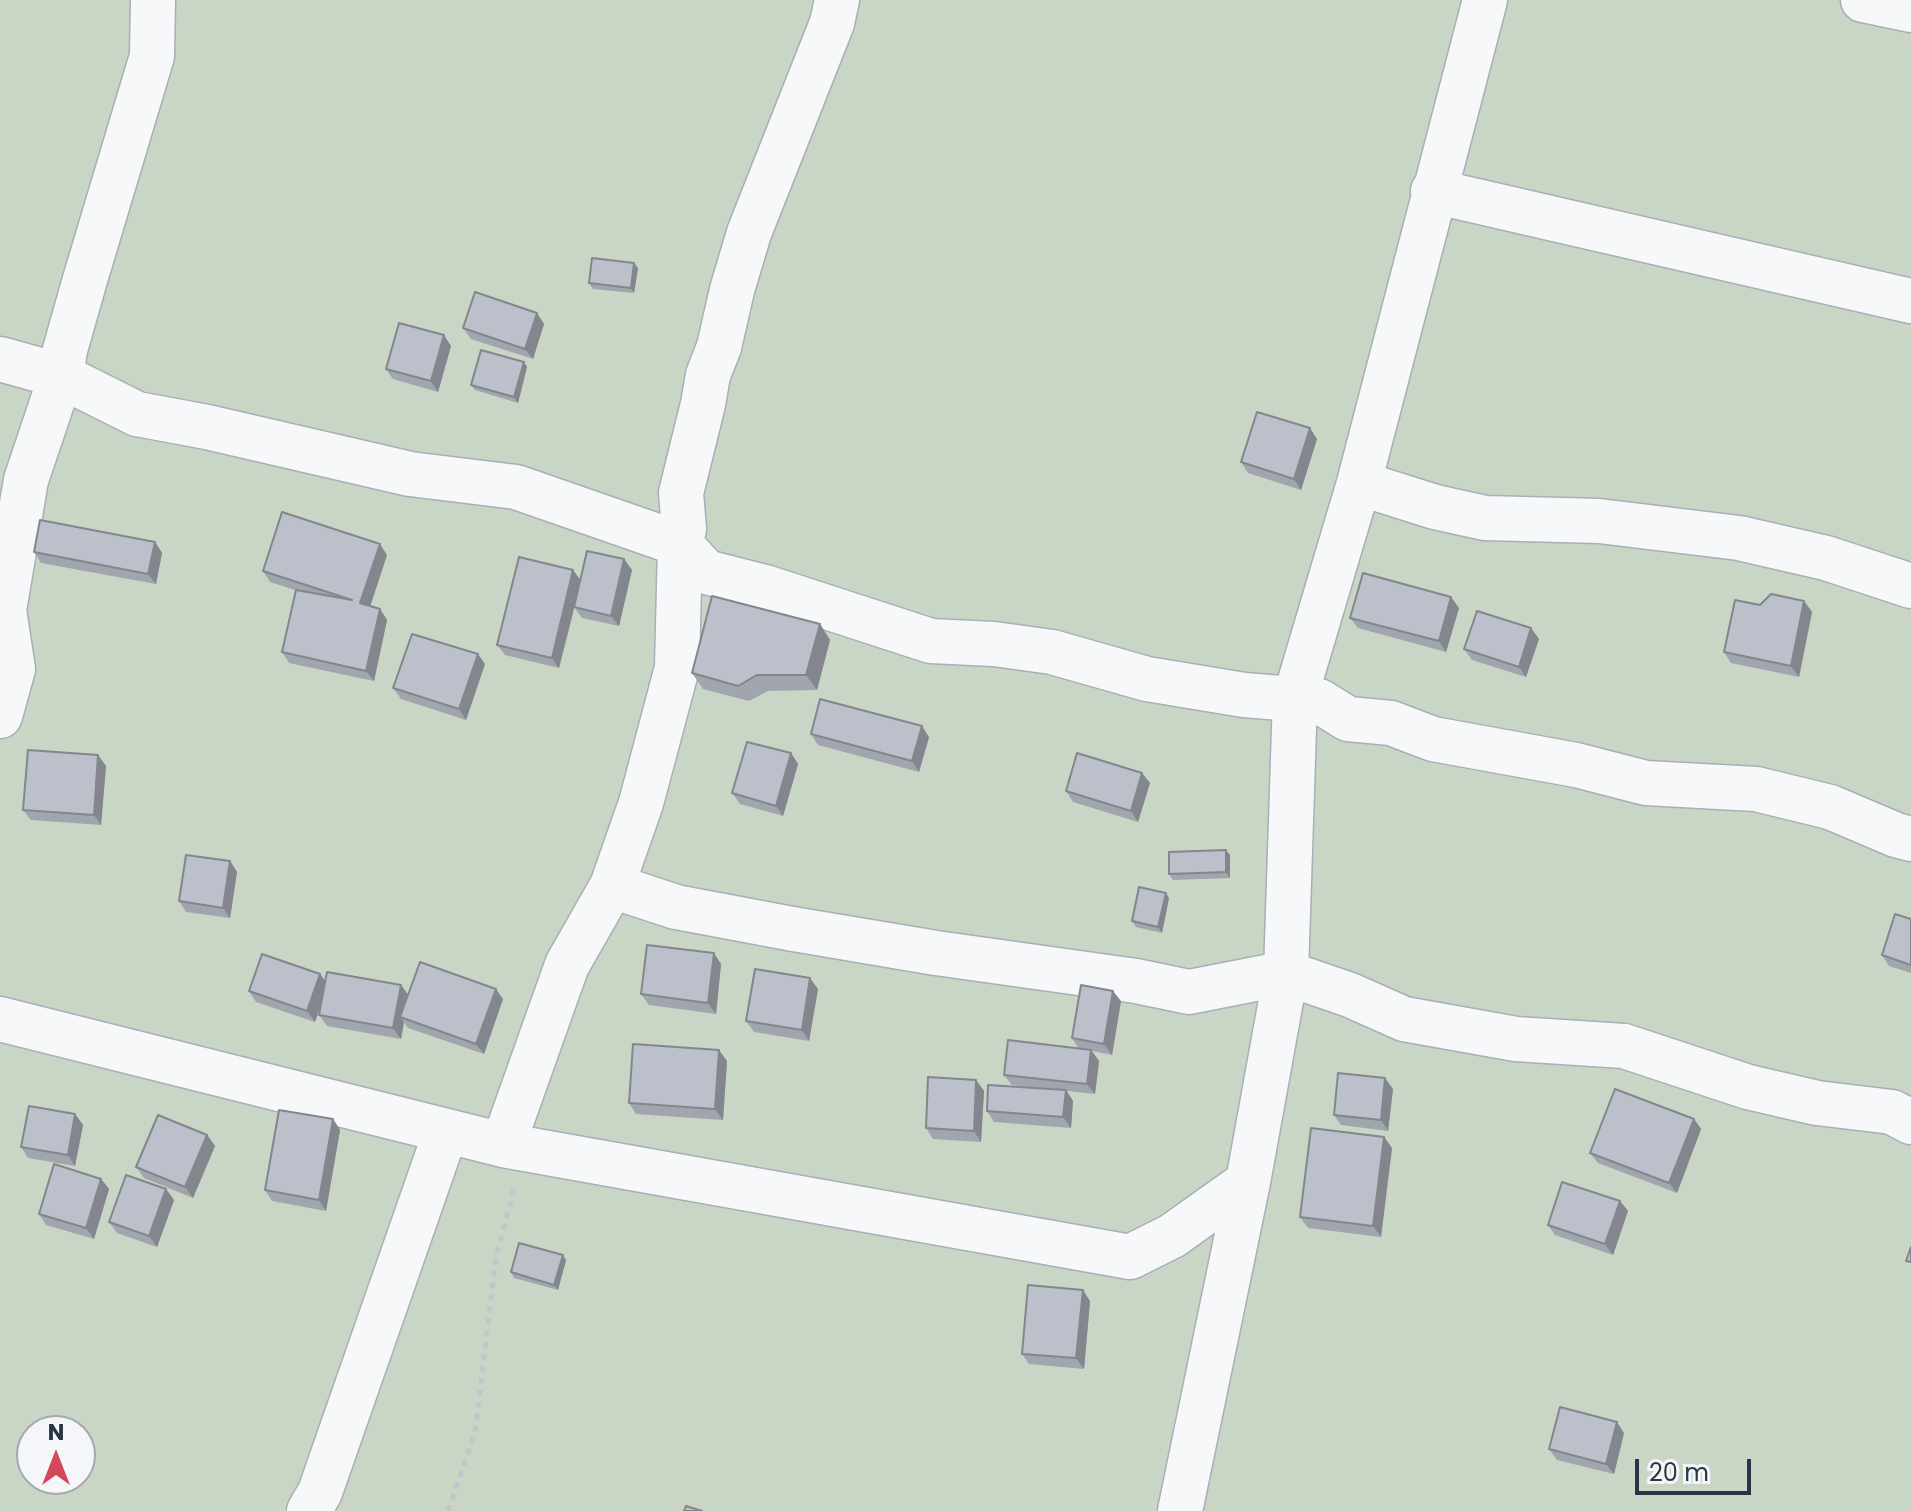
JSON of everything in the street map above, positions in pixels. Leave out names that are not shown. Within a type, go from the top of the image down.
[{"type":"street","points":[[0,716],[13,669],[4,610],[26,480],[61,376],[69,337],[152,56],[153,0]]},
{"type":"street","points":[[514,1147],[567,965],[612,886],[641,803],[677,668],[680,544],[684,529],[681,493],[708,375],[719,347],[749,233],[832,23],[837,0]]},
{"type":"street","points":[[1180,1511],[1248,1182],[1286,973],[1295,698],[1359,483],[1485,0]]},
{"type":"street","points":[[1863,0],[1911,10]]},
{"type":"street","points":[[1433,191],[1911,301]]},
{"type":"street","points":[[0,359],[61,376],[137,414],[410,474],[516,487],[680,544],[706,572],[765,587],[931,641],[994,644],[1052,652],[1147,679],[1244,695],[1319,701],[1348,719],[1391,723],[1433,739],[1576,765],[1646,783],[1756,789],[1830,807],[1911,839]]},
{"type":"street","points":[[1359,483],[1435,507],[1485,518],[1599,521],[1739,538],[1826,558],[1911,586]]},
{"type":"street","points":[[612,886],[676,907],[936,953],[1136,981],[1189,992],[1286,973],[1350,995],[1404,1019],[1516,1039],[1624,1046],[1748,1087],[1817,1103],[1892,1112],[1911,1122]]},
{"type":"street","points":[[0,1019],[514,1147],[1130,1257],[1172,1236],[1248,1182]]},
{"type":"street","points":[[309,1511],[320,1492],[446,1131]]},
{"type":"path","points":[[448,1511],[475,1432],[496,1257],[514,1147]]},
{"type":"green space","points":[[0,0],[1911,0],[1911,1511],[0,1511]]},
{"type":"building","points":[[592,258],[634,263],[631,288],[589,283]]},
{"type":"building","points":[[475,292],[537,313],[525,349],[463,328]]},
{"type":"building","points":[[399,323],[444,335],[431,381],[386,369]]},
{"type":"building","points":[[481,350],[524,362],[514,397],[471,385]]},
{"type":"building","points":[[1257,412],[1310,428],[1294,479],[1241,462]]},
{"type":"building","points":[[282,512],[380,544],[360,603],[380,609],[366,671],[282,652],[296,590],[352,600],[263,571]]},
{"type":"building","points":[[40,520],[155,542],[148,574],[34,552]]},
{"type":"building","points":[[587,551],[624,559],[611,616],[574,607]]},
{"type":"building","points":[[519,557],[573,570],[552,658],[497,645]]},
{"type":"building","points":[[1363,573],[1451,597],[1439,641],[1350,618]]},
{"type":"building","points":[[1771,594],[1804,601],[1791,666],[1724,652],[1735,600],[1760,605]]},
{"type":"building","points":[[712,596],[820,624],[806,675],[757,675],[738,686],[692,673]]},
{"type":"building","points":[[1477,611],[1531,628],[1519,667],[1464,649]]},
{"type":"building","points":[[412,634],[478,654],[459,709],[393,688]]},
{"type":"building","points":[[820,699],[922,726],[912,761],[811,734]]},
{"type":"building","points":[[747,742],[791,753],[776,806],[732,793]]},
{"type":"building","points":[[28,750],[98,755],[94,815],[23,810]]},
{"type":"building","points":[[1077,753],[1142,773],[1131,811],[1066,791]]},
{"type":"building","points":[[1226,850],[1226,872],[1169,874],[1169,852]]},
{"type":"building","points":[[186,855],[230,861],[223,908],[179,901]]},
{"type":"building","points":[[1139,887],[1166,893],[1158,927],[1132,921]]},
{"type":"building","points":[[1895,914],[1911,919],[1911,965],[1882,955]]},
{"type":"building","points":[[647,945],[714,953],[708,1003],[641,994]]},
{"type":"building","points":[[262,954],[320,974],[307,1011],[249,991]]},
{"type":"building","points":[[420,962],[496,989],[476,1044],[400,1017]]},
{"type":"building","points":[[755,969],[810,978],[802,1030],[746,1021]]},
{"type":"building","points":[[327,972],[401,985],[393,1028],[319,1015]]},
{"type":"building","points":[[1081,985],[1113,991],[1104,1044],[1072,1038]]},
{"type":"building","points":[[1008,1040],[1091,1050],[1087,1084],[1004,1075]]},
{"type":"building","points":[[633,1044],[719,1050],[715,1109],[629,1103]]},
{"type":"building","points":[[1338,1073],[1385,1078],[1381,1120],[1334,1115]]},
{"type":"building","points":[[928,1077],[976,1080],[974,1131],[926,1128]]},
{"type":"building","points":[[988,1085],[1066,1090],[1063,1117],[987,1111]]},
{"type":"building","points":[[1615,1089],[1694,1119],[1669,1183],[1590,1153]]},
{"type":"building","points":[[29,1106],[75,1114],[68,1155],[21,1147]]},
{"type":"building","points":[[279,1110],[333,1119],[319,1200],[265,1190]]},
{"type":"building","points":[[158,1115],[207,1135],[185,1187],[136,1167]]},
{"type":"building","points":[[1311,1128],[1384,1137],[1373,1226],[1300,1217]]},
{"type":"building","points":[[54,1164],[101,1179],[86,1228],[39,1214]]},
{"type":"building","points":[[126,1175],[166,1189],[149,1236],[109,1222]]},
{"type":"building","points":[[1562,1182],[1620,1201],[1605,1244],[1548,1225]]},
{"type":"building","points":[[519,1243],[563,1255],[554,1285],[511,1272]]},
{"type":"building","points":[[1028,1285],[1083,1290],[1076,1358],[1022,1354]]},
{"type":"building","points":[[1560,1407],[1617,1422],[1606,1464],[1549,1449]]},
{"type":"building","points":[[686,1506],[702,1511],[684,1511]]}]
